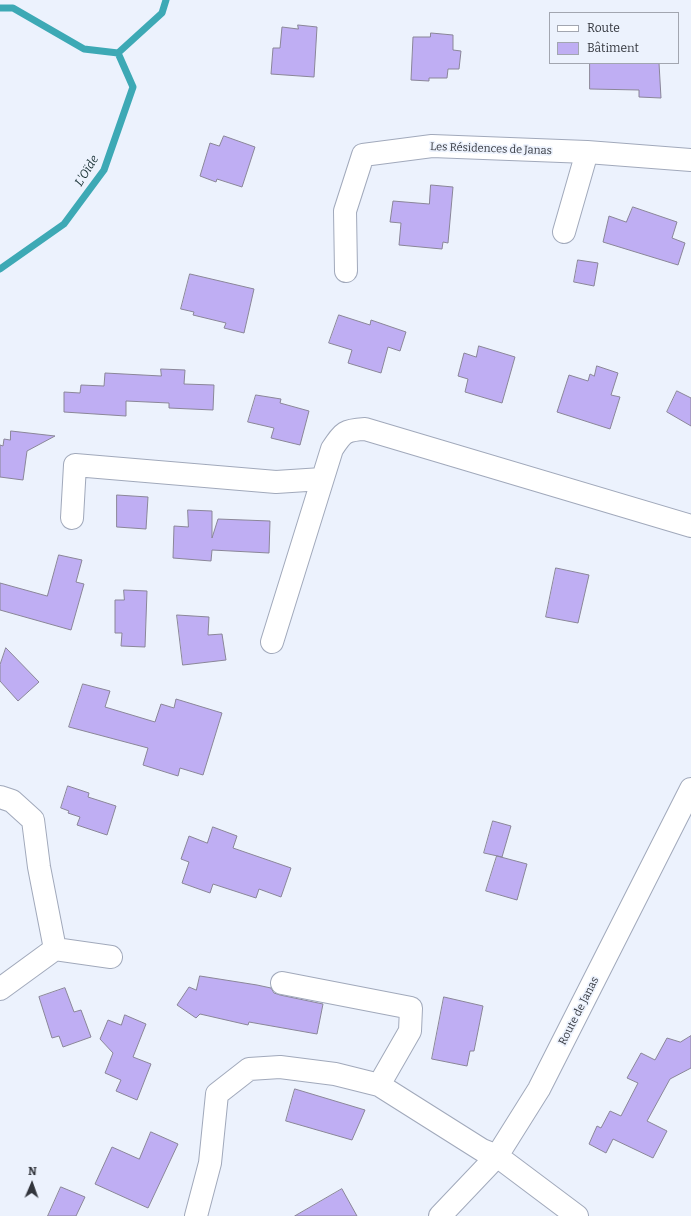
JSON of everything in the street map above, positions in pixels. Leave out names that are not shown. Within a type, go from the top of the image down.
[{"type":"street","name":"Les Résidences de Janas","points":[[346,271],[345,211],[363,155],[432,146],[586,152],[691,160]]},
{"type":"street","points":[[564,232],[586,152]]},
{"type":"street","points":[[272,642],[332,448],[339,438],[348,430],[365,429],[691,526]]},
{"type":"street","points":[[72,518],[75,465],[276,482],[322,479]]},
{"type":"street","name":"Route de Janas","points":[[440,1216],[497,1156],[539,1089],[691,789]]},
{"type":"street","points":[[0,797],[12,801],[33,820],[39,867],[55,949]]},
{"type":"street","points":[[0,989],[55,949],[111,957]]},
{"type":"street","points":[[282,983],[411,1008],[410,1031],[379,1085]]},
{"type":"street","points":[[196,1216],[210,1163],[217,1094],[249,1069],[280,1067],[335,1074],[379,1085],[482,1150],[497,1156],[576,1216]]},
{"type":"building","points":[[298,25],[317,27],[314,77],[271,74],[273,48],[280,48],[282,27],[298,29]]},
{"type":"building","points":[[431,33],[453,35],[453,50],[461,51],[459,69],[448,69],[447,78],[429,78],[429,81],[411,80],[413,37],[430,37]]},
{"type":"building","points":[[590,64],[659,64],[661,98],[639,97],[639,90],[590,89]]},
{"type":"building","points":[[224,136],[255,147],[242,187],[217,179],[216,182],[200,176],[210,143],[219,146]]},
{"type":"building","points":[[431,185],[453,187],[448,243],[443,242],[442,249],[399,245],[401,223],[390,222],[393,201],[429,204]]},
{"type":"building","points":[[633,207],[677,222],[672,238],[685,243],[678,265],[603,242],[609,216],[626,222]]},
{"type":"building","points":[[578,260],[598,263],[594,286],[574,282]]},
{"type":"building","points":[[190,274],[254,289],[244,333],[224,328],[226,323],[193,315],[194,312],[181,309]]},
{"type":"building","points":[[339,315],[370,325],[371,320],[406,332],[400,351],[388,347],[381,373],[348,363],[352,350],[329,343]]},
{"type":"building","points":[[479,346],[515,357],[502,403],[465,392],[468,379],[458,376],[464,353],[476,357]]},
{"type":"building","points":[[597,366],[618,373],[611,395],[620,397],[610,429],[557,412],[569,375],[588,381],[590,374],[594,376]]},
{"type":"building","points":[[161,369],[185,370],[184,384],[214,385],[213,410],[169,408],[169,403],[126,401],[126,416],[64,412],[64,392],[80,393],[81,385],[104,386],[105,373],[161,376]]},
{"type":"building","points":[[677,391],[691,398],[691,426],[667,412]]},
{"type":"building","points":[[256,395],[281,399],[280,403],[309,411],[300,445],[271,438],[274,428],[248,422]]},
{"type":"building","points":[[11,431],[55,436],[27,451],[23,480],[0,477],[0,445],[3,446],[4,439],[10,440]]},
{"type":"building","points":[[117,495],[148,497],[146,529],[117,527]]},
{"type":"building","points":[[188,510],[212,511],[212,538],[218,519],[270,521],[269,553],[212,550],[211,561],[173,558],[174,526],[188,527]]},
{"type":"building","points":[[59,555],[82,560],[76,582],[84,584],[71,630],[0,610],[0,583],[47,596]]},
{"type":"building","points":[[556,568],[589,575],[578,623],[546,617]]},
{"type":"building","points":[[124,590],[147,591],[145,647],[121,646],[122,633],[115,633],[115,600],[124,600]]},
{"type":"building","points":[[177,615],[209,617],[208,635],[222,634],[226,660],[183,665]]},
{"type":"building","points":[[6,648],[39,682],[18,701],[0,681],[0,665]]},
{"type":"building","points":[[83,684],[110,691],[105,707],[155,722],[161,704],[174,708],[176,699],[222,713],[203,775],[180,768],[178,776],[143,765],[148,748],[69,727]]},
{"type":"building","points":[[68,786],[89,793],[88,797],[116,806],[107,835],[77,825],[80,817],[68,813],[69,811],[61,808]]},
{"type":"building","points":[[493,821],[511,826],[502,857],[484,853]]},
{"type":"building","points":[[213,827],[237,836],[233,848],[291,868],[281,897],[259,889],[256,898],[213,884],[210,893],[182,883],[189,862],[181,859],[189,836],[207,843]]},
{"type":"building","points":[[497,856],[527,864],[517,900],[486,891]]},
{"type":"building","points":[[200,976],[271,988],[274,993],[280,995],[323,1004],[317,1034],[249,1022],[248,1025],[200,1014],[196,1018],[177,1005],[189,987],[196,990]]},
{"type":"building","points":[[65,988],[74,1012],[81,1010],[91,1037],[63,1047],[59,1036],[52,1038],[39,997]]},
{"type":"building","points":[[444,997],[483,1006],[474,1051],[470,1051],[467,1066],[432,1059]]},
{"type":"building","points":[[125,1015],[146,1024],[133,1057],[151,1064],[137,1100],[116,1091],[121,1080],[105,1073],[113,1053],[100,1039],[108,1020],[121,1025]]},
{"type":"building","points":[[691,1036],[691,1068],[670,1079],[647,1121],[667,1131],[653,1158],[613,1139],[606,1153],[589,1144],[597,1126],[601,1128],[610,1111],[621,1116],[638,1083],[627,1078],[641,1053],[655,1060],[667,1038],[680,1042]]},
{"type":"building","points":[[295,1089],[365,1110],[352,1140],[286,1121]]},
{"type":"building","points":[[151,1132],[178,1144],[148,1208],[95,1184],[112,1147],[139,1159]]},
{"type":"building","points":[[61,1187],[85,1197],[76,1216],[48,1216]]},
{"type":"building","points":[[342,1189],[357,1216],[295,1216]]},
{"type":"waterway","name":"L'Oïde","points":[[0,269],[64,224],[104,170],[133,87],[118,53],[162,13],[166,0]]},
{"type":"waterway","name":"L'Oïde","points":[[0,8],[13,8],[84,49],[118,53]]}]
